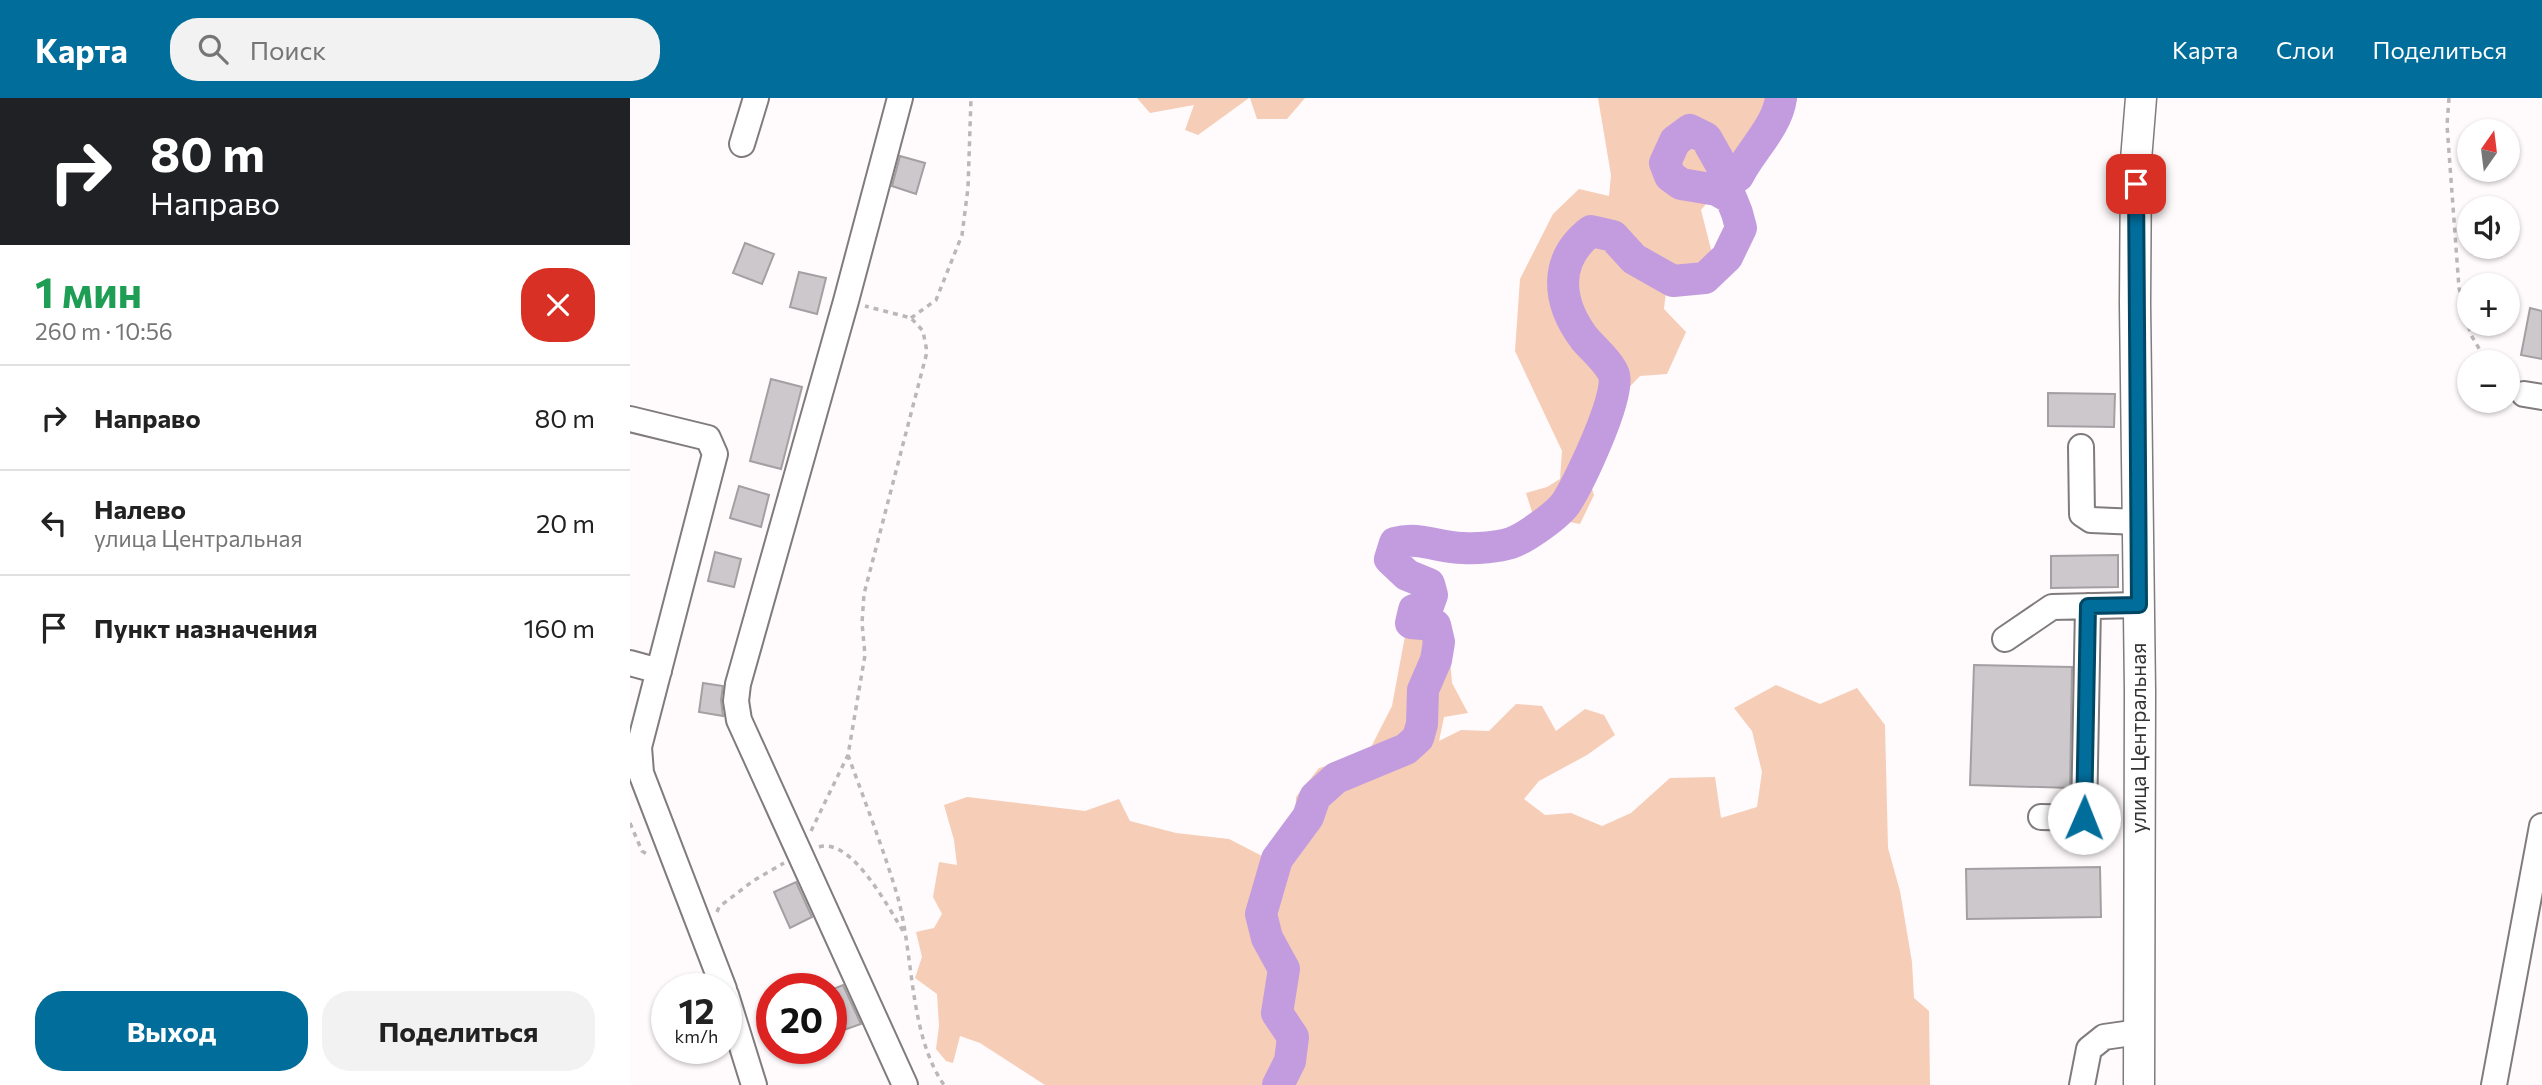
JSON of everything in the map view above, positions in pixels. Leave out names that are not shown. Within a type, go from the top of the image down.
[{"type":"main road","name":"улица Центральная","points":[[2139,1085],[2136,186],[2141,98]]},
{"type":"street","points":[[742,144],[756,98]]},
{"type":"street","points":[[900,98],[738,684],[736,701],[739,720],[905,1085]]},
{"type":"street","points":[[630,419],[708,438],[715,454],[639,747],[641,773],[718,973]]},
{"type":"street","points":[[2081,447],[2082,514],[2091,520],[2138,522]]},
{"type":"street","points":[[2005,639],[2052,607],[2139,605]]},
{"type":"street","points":[[2041,817],[2084,818],[2088,606]]},
{"type":"street","points":[[630,663],[659,671]]},
{"type":"street","points":[[2494,1085],[2542,826]]},
{"type":"street","points":[[2082,1085],[2089,1049],[2104,1037],[2139,1032]]},
{"type":"street","points":[[742,1046],[754,1085]]},
{"type":"path","points":[[911,318],[936,300],[962,235],[968,188],[971,98]]},
{"type":"path","points":[[2449,98],[2447,125],[2459,288],[2471,335],[2480,350]]},
{"type":"path","points":[[800,853],[848,755],[865,654],[862,623],[864,594],[927,352],[923,331],[911,318],[846,301]]},
{"type":"path","points":[[848,755],[898,899],[922,1030],[934,1071],[944,1085]]},
{"type":"path","points":[[704,937],[719,907],[753,881],[800,853],[825,846],[844,853],[864,869],[904,933]]},
{"type":"shaded area","points":[[1137,98],[1249,98],[1198,135],[1185,130],[1194,105],[1150,113]]},
{"type":"shaded area","points":[[1250,98],[1305,98],[1287,119],[1257,119]]},
{"type":"shaded area","points":[[1598,98],[1767,98],[1769,102],[1756,144],[1701,210],[1715,265],[1668,274],[1664,309],[1686,332],[1667,374],[1640,376],[1613,404],[1603,450],[1587,474],[1594,495],[1580,524],[1533,515],[1526,493],[1547,487],[1560,479],[1562,451],[1515,351],[1520,279],[1553,214],[1579,189],[1609,196],[1611,175]]},
{"type":"shaded area","points":[[1448,635],[1452,683],[1468,713],[1444,717],[1439,741],[1461,730],[1489,731],[1516,704],[1542,706],[1556,731],[1585,709],[1604,715],[1615,735],[1587,755],[1539,781],[1524,799],[1545,815],[1571,813],[1602,826],[1631,813],[1670,778],[1715,777],[1721,818],[1757,807],[1762,772],[1752,731],[1734,708],[1776,685],[1820,704],[1857,688],[1885,725],[1888,848],[1900,891],[1912,962],[1914,998],[1929,1011],[1930,1085],[1045,1085],[980,1043],[960,1036],[953,1063],[946,1061],[936,1049],[939,1026],[937,994],[915,978],[922,957],[916,932],[934,928],[942,914],[933,897],[939,862],[957,865],[954,840],[944,805],[967,797],[1085,811],[1119,799],[1130,821],[1176,833],[1229,839],[1264,857],[1295,832],[1296,797],[1319,768],[1367,755],[1392,706],[1405,636]]},
{"type":"building","points":[[900,156],[925,163],[916,194],[892,186]]},
{"type":"building","points":[[745,243],[774,254],[762,284],[733,273]]},
{"type":"building","points":[[799,272],[826,278],[817,314],[790,307]]},
{"type":"building","points":[[2530,308],[2542,311],[2542,359],[2521,355]]},
{"type":"building","points":[[771,379],[802,387],[781,469],[750,461]]},
{"type":"building","points":[[2048,393],[2115,394],[2114,427],[2048,426]]},
{"type":"building","points":[[739,486],[769,495],[761,527],[730,518]]},
{"type":"building","points":[[715,552],[741,559],[734,587],[708,581]]},
{"type":"building","points":[[2118,555],[2118,587],[2051,588],[2051,556]]},
{"type":"building","points":[[1974,665],[2072,667],[2070,788],[1970,785]]},
{"type":"building","points":[[703,683],[723,686],[723,716],[699,712]]},
{"type":"building","points":[[2100,867],[2101,917],[1967,919],[1966,869]]},
{"type":"building","points":[[796,882],[812,917],[790,928],[774,892]]},
{"type":"building","points":[[847,994],[861,1024],[847,1029]]},
{"type":"waterway","points":[[1278,1085],[1290,1061],[1293,1037],[1277,1013],[1284,969],[1267,938],[1261,914],[1277,859],[1308,817],[1315,797],[1336,778],[1406,749],[1418,738],[1422,724],[1423,690],[1436,660],[1439,642],[1435,625],[1411,623],[1414,610],[1428,606],[1432,595],[1429,584],[1407,575],[1390,559],[1395,543],[1413,541],[1469,548],[1506,544],[1532,531],[1562,508],[1598,439],[1614,385],[1612,370],[1584,338],[1568,310],[1563,282],[1570,255],[1591,231],[1613,236],[1634,259],[1673,281],[1705,278],[1727,257],[1741,228],[1737,213],[1731,198],[1717,190],[1681,184],[1670,176],[1665,163],[1675,141],[1690,130],[1706,138],[1727,175],[1738,176],[1769,129],[1779,109],[1781,98]]},
{"type":"route","points":[[2084,818],[2088,606],[2139,605],[2136,184]]}]
